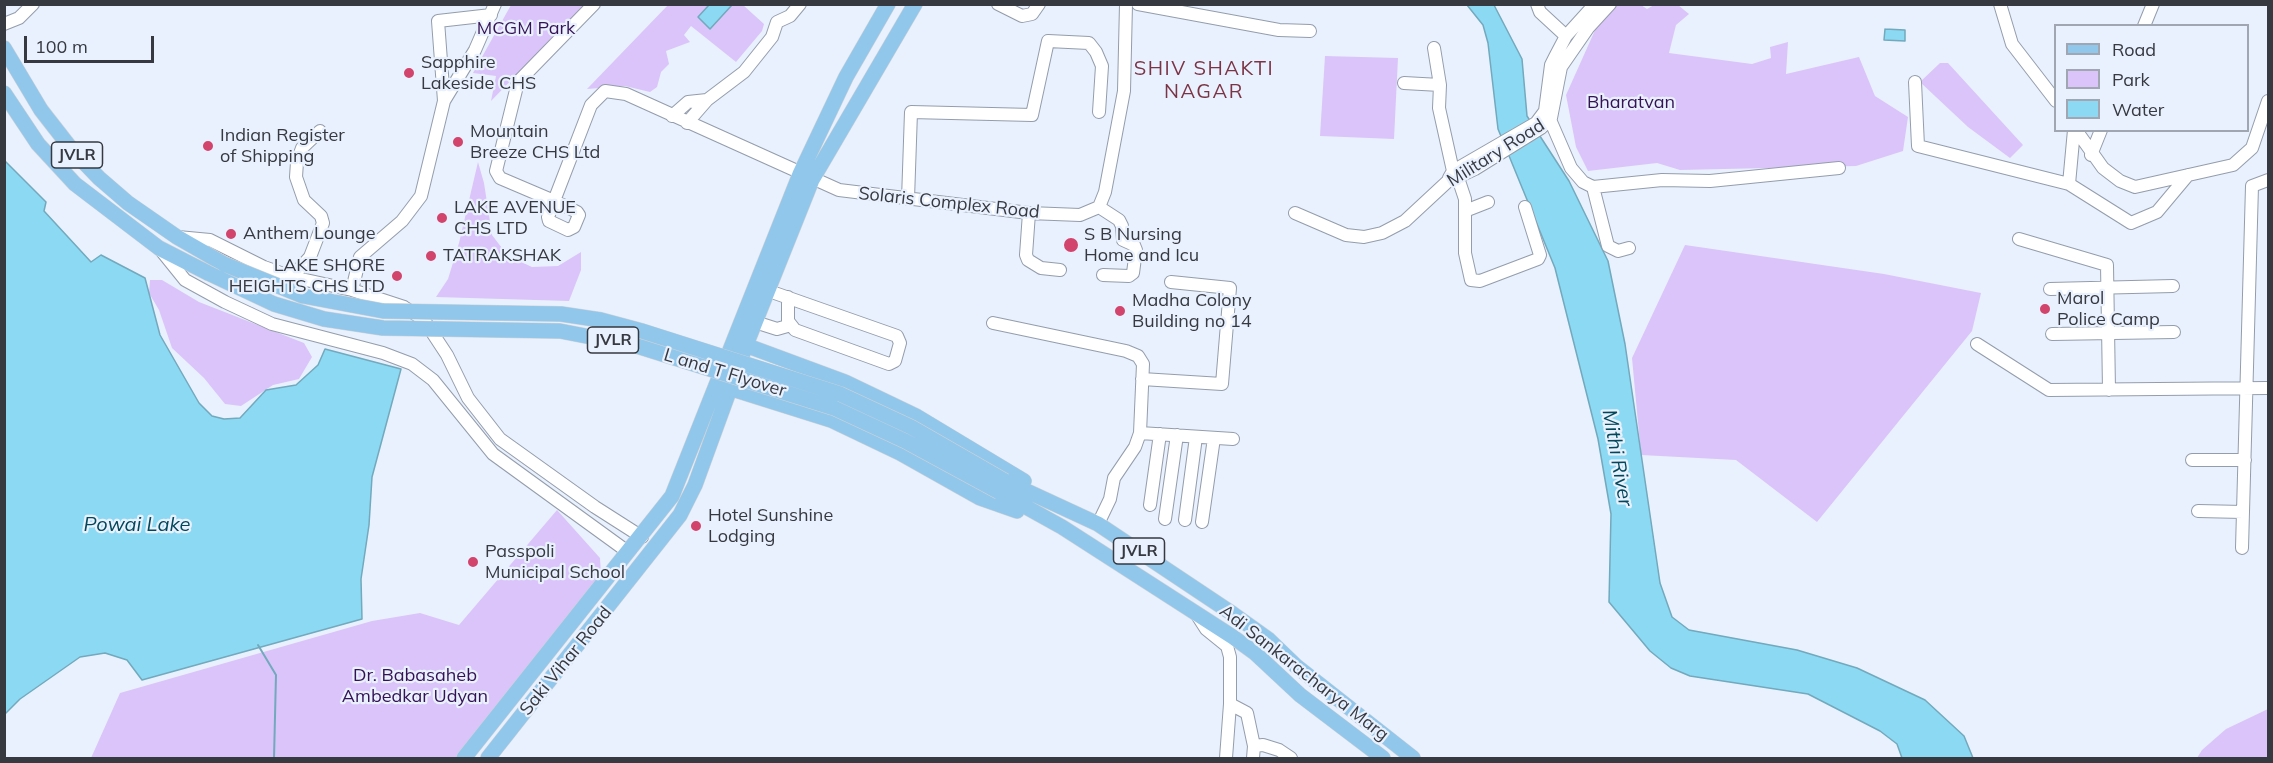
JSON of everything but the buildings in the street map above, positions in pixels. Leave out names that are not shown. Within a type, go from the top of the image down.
[{"type":"main road","points":[[888,4],[846,76],[724,387],[808,412],[900,453],[981,498],[1062,527]]},
{"type":"main road","points":[[740,343],[755,322],[769,291],[806,177],[915,4]]},
{"type":"main road","name":"JVLR","points":[[4,48],[41,110],[73,151],[128,203],[177,237]]},
{"type":"main road","name":"JVLR","points":[[4,93],[38,144],[75,184],[159,248]]},
{"type":"main road","name":"L and T Flyover","points":[[177,237],[224,264],[303,296],[383,311],[561,314],[601,320],[840,394],[911,428],[1062,527]]},
{"type":"main road","name":"L and T Flyover","points":[[159,248],[274,304],[324,319],[383,328],[560,331],[638,346],[834,408],[1002,486],[1040,498]]},
{"type":"main road","points":[[740,343],[822,374],[916,416],[1023,480],[1040,498]]},
{"type":"main road","points":[[808,412],[822,374]]},
{"type":"main road","name":"Saki Vihar Road","points":[[464,759],[642,537],[672,496],[724,387]]},
{"type":"main road","name":"Saki Vihar Road","points":[[488,759],[681,515],[695,485],[724,387]]},
{"type":"main road","name":"Adi Sankaracharya Marg","points":[[1040,498],[1098,524],[1233,614],[1268,639],[1296,666],[1413,759]]},
{"type":"main road","name":"Adi Sankaracharya Marg","points":[[1062,527],[1233,637],[1255,653],[1300,695],[1383,759]]},
{"type":"main road","points":[[642,537],[657,546]]},
{"type":"main road","points":[[628,552],[644,563]]},
{"type":"main road","points":[[566,630],[581,643]]},
{"type":"street","points":[[4,24],[20,18],[33,4]]},
{"type":"street","name":"Solaris Complex Road","points":[[594,4],[518,82],[496,171],[500,178],[556,196],[591,105],[605,91],[626,94],[839,190],[1029,213],[1080,215],[1099,207]]},
{"type":"street","points":[[687,123],[707,100],[744,72],[772,37],[777,22],[790,16],[800,4]]},
{"type":"street","points":[[998,4],[1022,16],[1032,14],[1039,4]]},
{"type":"street","points":[[1103,275],[1129,276],[1132,273],[1136,250],[1134,245],[1123,240],[1119,220],[1099,207],[1105,192],[1124,91],[1126,4]]},
{"type":"street","points":[[1138,4],[1279,30],[1310,31]]},
{"type":"street","points":[[1537,4],[1540,12],[1566,36]]},
{"type":"street","points":[[1595,4],[1566,36],[1551,65],[1548,115],[1571,168],[1583,182],[1593,187],[1662,180],[1710,181],[1839,168]]},
{"type":"street","name":"Military Road","points":[[1294,213],[1346,235],[1364,237],[1382,233],[1405,221],[1453,177],[1539,125],[1548,115],[1561,67],[1588,28],[1610,4]]},
{"type":"street","points":[[2000,4],[2012,44],[2054,100]]},
{"type":"street","points":[[2145,24],[2153,4]]},
{"type":"street","points":[[444,101],[438,21],[493,10]]},
{"type":"street","points":[[352,290],[360,257],[402,221],[421,196],[444,101],[475,50],[493,10]]},
{"type":"street","points":[[908,199],[911,112],[1032,115],[1048,41],[1089,43],[1096,52],[1102,66],[1099,112]]},
{"type":"street","points":[[1434,48],[1440,86],[1439,108],[1453,177],[1465,199],[1465,253],[1469,276],[1474,282],[1538,259],[1540,255],[1525,207]]},
{"type":"street","points":[[1915,82],[1918,146],[2069,184],[2130,223],[2157,212],[2188,175]]},
{"type":"street","points":[[1404,83],[1440,86]]},
{"type":"street","points":[[672,116],[688,102],[707,100]]},
{"type":"street","points":[[2076,132],[2091,155],[2103,168],[2120,181],[2135,187],[2233,165],[2252,148],[2268,101]]},
{"type":"street","points":[[292,277],[310,257],[323,223],[321,216],[304,200],[296,177],[297,162],[302,148],[320,131]]},
{"type":"street","points":[[2069,184],[2075,132]]},
{"type":"street","points":[[2091,155],[2100,132]]},
{"type":"street","points":[[2242,548],[2252,186],[2268,180]]},
{"type":"street","points":[[1593,187],[1608,246],[1618,251],[1629,248]]},
{"type":"street","points":[[1465,211],[1488,201]]},
{"type":"street","points":[[1029,213],[1026,255],[1028,260],[1041,268],[1060,270]]},
{"type":"street","points":[[177,237],[210,240],[264,267],[292,277],[352,290],[404,307],[424,320],[447,355],[468,398],[500,439],[577,495],[642,537]]},
{"type":"street","points":[[2019,239],[2107,265],[2109,390]]},
{"type":"street","points":[[159,248],[184,280],[272,324],[383,353],[412,364],[433,380],[493,454],[628,552]]},
{"type":"street","points":[[1142,379],[1222,384],[1230,288],[1171,282]]},
{"type":"street","points":[[2050,289],[2173,286]]},
{"type":"street","points":[[769,291],[788,297],[897,336],[900,343],[894,361],[889,364],[800,332],[791,325],[787,314],[788,297]]},
{"type":"street","points":[[755,322],[777,329],[791,325]]},
{"type":"street","points":[[993,323],[1126,351],[1138,356],[1143,364],[1140,433],[1135,447],[1114,478],[1110,499],[1098,524]]},
{"type":"street","points":[[2052,334],[2174,332]]},
{"type":"street","points":[[1977,344],[2049,390],[2268,388]]},
{"type":"street","points":[[1140,433],[1233,440]]},
{"type":"street","points":[[1150,505],[1160,434]]},
{"type":"street","points":[[1165,519],[1177,435]]},
{"type":"street","points":[[1185,520],[1196,437]]},
{"type":"street","points":[[1202,522],[1214,438]]},
{"type":"street","points":[[2192,460],[2245,460]]},
{"type":"street","points":[[2198,511],[2244,512]]},
{"type":"street","points":[[1197,614],[1206,629],[1227,646],[1230,657],[1230,704],[1226,759]]},
{"type":"street","points":[[1230,704],[1247,713],[1253,752],[1263,745],[1279,750],[1291,759]]},
{"type":"green space","name":"MCGM Park","points":[[511,5],[584,5],[491,101],[496,76],[473,73]]},
{"type":"green space","points":[[668,5],[743,5],[764,24],[762,31],[736,62],[691,26],[684,35],[690,42],[666,51],[669,64],[661,72],[657,87],[650,92],[625,86],[587,89]]},
{"type":"green space","name":"Bharatvan","points":[[1614,5],[1641,5],[1647,9],[1654,5],[1678,5],[1689,14],[1676,25],[1669,53],[1752,64],[1771,58],[1770,47],[1788,42],[1786,74],[1859,57],[1875,96],[1908,117],[1903,151],[1856,166],[1680,170],[1657,163],[1588,171],[1576,147],[1566,95],[1596,28]]},
{"type":"green space","points":[[1325,56],[1398,58],[1394,139],[1320,136]]},
{"type":"green space","points":[[1940,63],[1948,63],[2023,145],[2010,158],[1968,127],[1920,82]]},
{"type":"green space","points":[[478,162],[484,183],[492,235],[508,256],[532,267],[558,266],[581,252],[581,270],[569,301],[436,297],[448,279]]},
{"type":"green space","points":[[1685,245],[1884,274],[1981,293],[1972,331],[1817,522],[1736,460],[1641,455],[1632,358]]},
{"type":"green space","points":[[150,280],[162,280],[199,302],[304,343],[312,357],[299,379],[273,385],[241,406],[225,404],[204,378],[172,348],[159,310],[149,293]]},
{"type":"green space","name":"Dr. Babasaheb Ambedkar Udyan","points":[[557,510],[600,558],[602,589],[459,758],[91,758],[120,693],[372,621],[420,613],[459,625]]},
{"type":"green space","points":[[2268,709],[2268,758],[2197,758],[2202,750],[2226,729]]},
{"type":"water","points":[[709,5],[732,5],[710,29],[698,17]]},
{"type":"water","name":"Mithi River","points":[[1467,5],[1494,5],[1522,59],[1527,116],[1569,181],[1608,261],[1625,344],[1660,583],[1672,617],[1689,630],[1797,650],[1857,668],[1925,700],[1964,736],[1973,758],[1902,758],[1897,744],[1880,731],[1808,694],[1690,676],[1671,668],[1650,651],[1609,602],[1611,514],[1598,439],[1555,268],[1498,129],[1488,43],[1483,25]]},
{"type":"water","points":[[1885,29],[1905,30],[1905,41],[1884,40]]},
{"type":"water","name":"Powai Lake","points":[[4,160],[46,202],[44,211],[91,262],[101,255],[145,278],[160,335],[199,403],[212,416],[224,419],[240,418],[266,390],[296,385],[318,365],[325,349],[401,369],[372,477],[369,525],[361,579],[362,619],[142,680],[127,660],[105,653],[80,657],[20,699],[5,714]]},
{"type":"waterway","points":[[258,645],[276,675],[274,758]]},
{"type":"place","name":"Sapphire Lakeside CHS","points":[[409,73]]},
{"type":"place","name":"Mountain Breeze CHS Ltd","points":[[458,142]]},
{"type":"place","name":"Indian Register of Shipping","points":[[208,146]]},
{"type":"place","name":"LAKE AVENUE CHS LTD","points":[[442,218]]},
{"type":"place","name":"Anthem Lounge","points":[[231,234]]},
{"type":"place","name":"S B Nursing Home and Icu","points":[[1071,245]]},
{"type":"place","name":"TATRAKSHAK","points":[[431,256]]},
{"type":"place","name":"LAKE SHORE HEIGHTS CHS LTD","points":[[397,276]]},
{"type":"place","name":"Marol Police Camp","points":[[2045,309]]},
{"type":"place","name":"Madha Colony Building no 14","points":[[1120,311]]},
{"type":"place","name":"Hotel Sunshine Lodging","points":[[696,526]]},
{"type":"place","name":"Passpoli Municipal School","points":[[473,562]]},
{"type":"district","name":"SHIV SHAKTI NAGAR","points":[[1204,80]]}]
